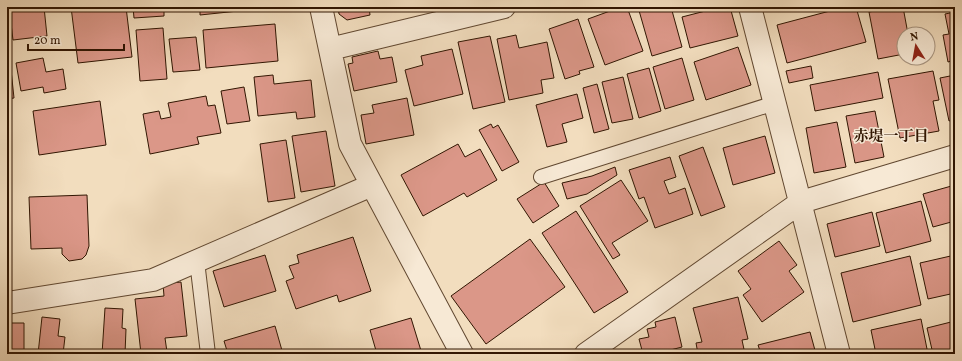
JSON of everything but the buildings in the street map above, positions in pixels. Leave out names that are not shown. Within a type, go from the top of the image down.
[{"type":"street","points":[[321,7],[350,144],[462,354]]},
{"type":"street","points":[[330,49],[504,7]]},
{"type":"street","points":[[750,7],[840,354]]},
{"type":"street","points":[[586,354],[801,202],[955,156]]},
{"type":"street","points":[[7,303],[153,280],[372,185]]},
{"type":"lane","points":[[541,177],[775,103]]},
{"type":"lane","points":[[197,261],[208,354]]},
{"type":"district","name":"赤堤一丁目","points":[[891,137]]}]
